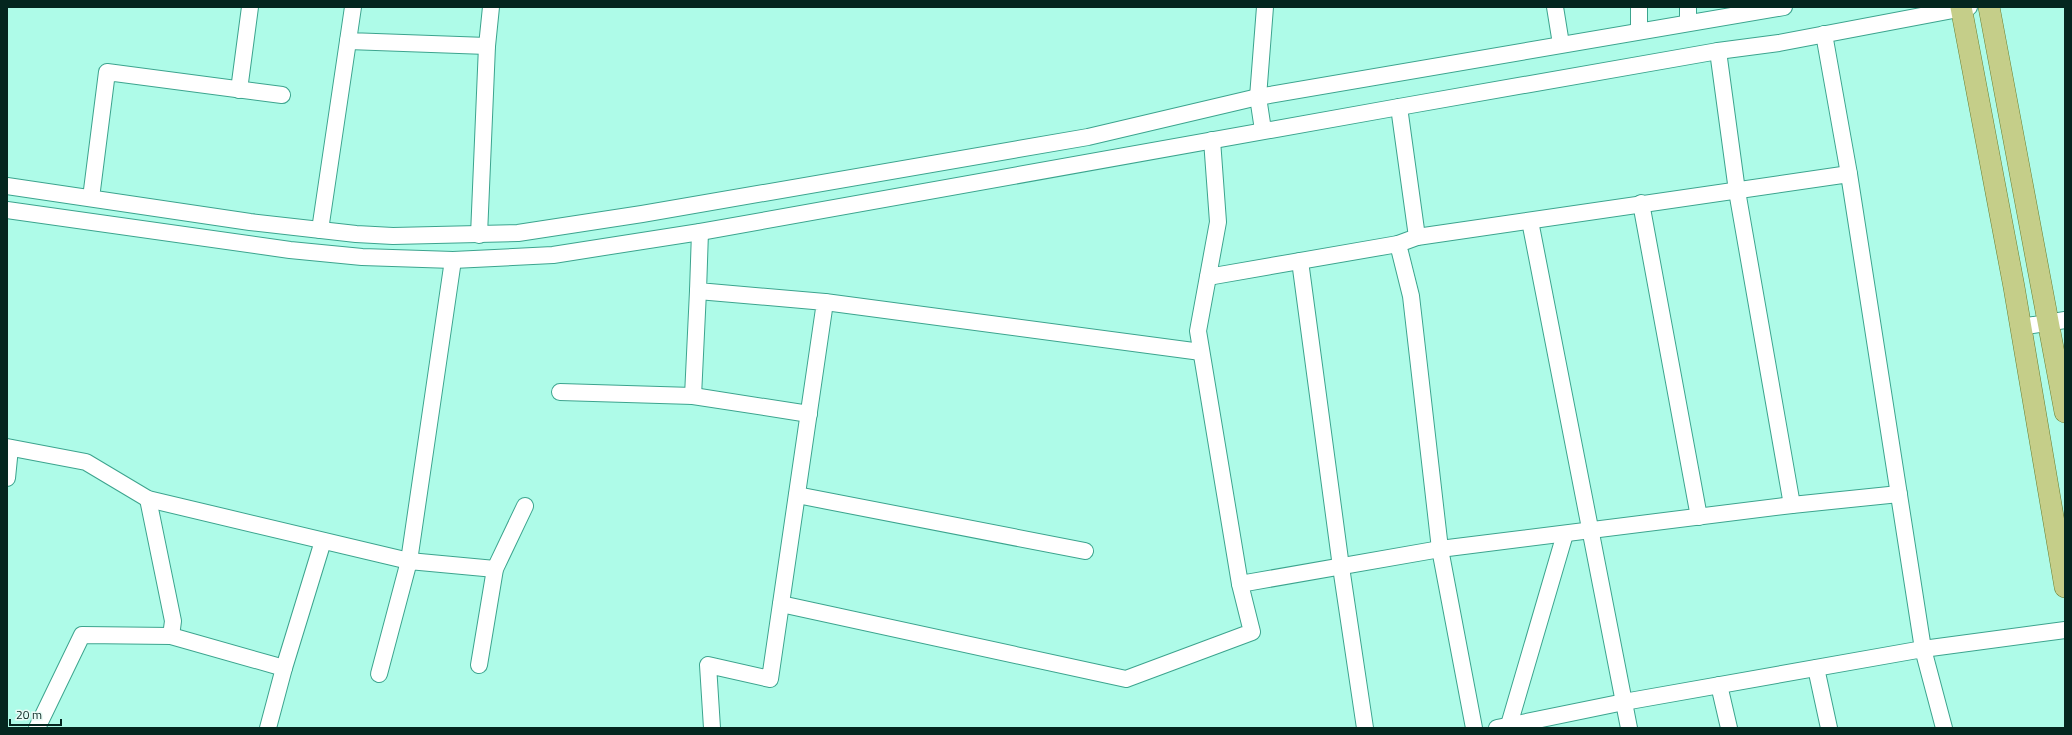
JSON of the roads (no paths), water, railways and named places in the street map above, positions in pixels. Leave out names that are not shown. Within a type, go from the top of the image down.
[{"type":"main road","points":[[1989,7],[2057,322],[2065,412]]},
{"type":"main road","points":[[1964,8],[2063,558],[2065,587]]},
{"type":"street","points":[[239,90],[250,7]]},
{"type":"street","points":[[320,230],[353,7]]},
{"type":"street","points":[[480,235],[487,46],[491,7]]},
{"type":"street","points":[[1263,130],[1258,97],[1265,7]]},
{"type":"street","points":[[1555,7],[1560,44]]},
{"type":"street","points":[[1639,7],[1639,31]]},
{"type":"street","points":[[7,186],[250,222],[320,230],[393,236],[518,233],[642,214],[1088,137],[1258,97],[1639,31],[1688,14],[1784,7]]},
{"type":"street","points":[[7,210],[290,250],[362,257],[453,260],[553,255],[700,232],[1263,130],[1824,34],[1964,8]]},
{"type":"street","points":[[1824,34],[1849,174],[1923,649],[1944,728]]},
{"type":"street","points":[[348,41],[487,46]]},
{"type":"street","points":[[1718,51],[1737,191],[1792,505]]},
{"type":"street","points":[[91,198],[107,72],[282,95]]},
{"type":"street","points":[[1399,107],[1417,237]]},
{"type":"street","points":[[781,604],[1126,679],[1252,632],[1240,584],[1198,330],[1218,222],[1212,140]]},
{"type":"street","points":[[1208,277],[1398,244],[1417,237],[1641,203],[1737,191],[1849,174]]},
{"type":"street","points":[[1641,203],[1699,517]]},
{"type":"street","points":[[1530,221],[1629,728]]},
{"type":"street","points":[[693,396],[700,232]]},
{"type":"street","points":[[1398,244],[1412,296],[1440,549],[1474,728]]},
{"type":"street","points":[[379,674],[409,561],[453,260]]},
{"type":"street","points":[[1300,261],[1341,567],[1365,728]]},
{"type":"street","points":[[698,291],[825,302],[1201,352]]},
{"type":"street","points":[[712,728],[708,665],[770,679],[825,302]]},
{"type":"street","points":[[2021,327],[2057,322]]},
{"type":"street","points":[[560,392],[693,396],[809,414]]},
{"type":"street","points":[[7,478],[8,448],[86,462],[148,499],[409,561],[495,569]]},
{"type":"street","points":[[1240,584],[1440,549],[1590,532],[1792,505],[1899,494]]},
{"type":"street","points":[[797,495],[1085,551]]},
{"type":"street","points":[[148,499],[173,621],[170,636]]},
{"type":"street","points":[[480,665],[495,569],[525,506]]},
{"type":"street","points":[[1565,534],[1503,727],[1624,702],[1923,649],[2065,630]]},
{"type":"street","points":[[268,728],[284,668],[324,541]]},
{"type":"street","points":[[37,728],[82,635],[170,636],[284,668]]},
{"type":"street","points":[[1816,668],[1829,728]]},
{"type":"street","points":[[1719,685],[1729,728]]}]
